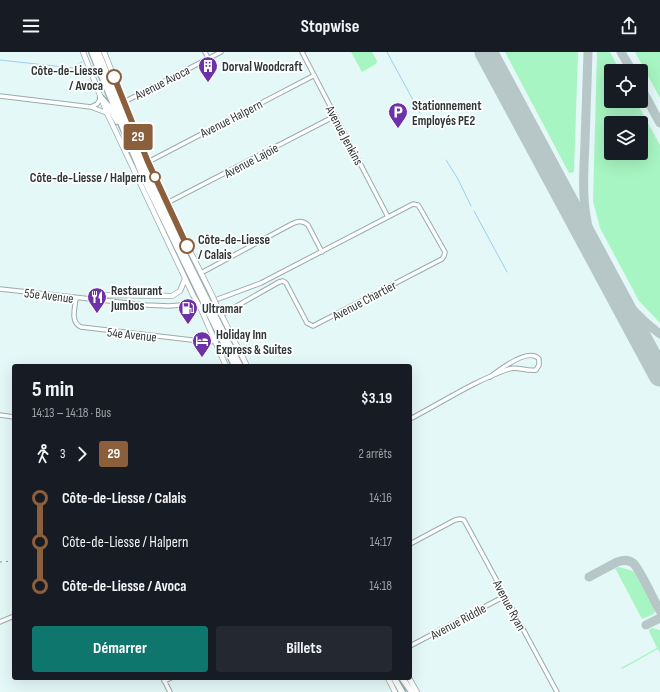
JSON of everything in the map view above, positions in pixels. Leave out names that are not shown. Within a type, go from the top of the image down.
[{"type":"highway","points":[[92,52],[126,138],[154,200],[199,294],[209,308],[239,364]]},
{"type":"highway","points":[[98,52],[144,167],[199,294]]},
{"type":"highway","points":[[101,98],[109,107],[126,138]]},
{"type":"highway","points":[[209,308],[233,364]]},
{"type":"highway","points":[[395,680],[402,692]]},
{"type":"highway","points":[[402,680],[407,692]]},
{"type":"highway","points":[[403,680],[412,692]]},
{"type":"main road","points":[[83,52],[107,113],[185,279],[199,294]]},
{"type":"main road","points":[[104,52],[148,162],[210,293],[209,308],[215,341],[225,364]]},
{"type":"main road","points":[[91,300],[103,295],[172,296],[180,291],[185,279]]},
{"type":"main road","points":[[209,308],[221,315],[246,364]]},
{"type":"main road","points":[[389,680],[395,692]]},
{"type":"main road","points":[[410,680],[417,692]]},
{"type":"street","points":[[205,52],[208,58]]},
{"type":"street","name":"Avenue Avoca","points":[[124,102],[221,52]]},
{"type":"street","name":"Avenue Jenkins","points":[[302,52],[313,76],[388,217]]},
{"type":"street","name":"Avenue Halpern","points":[[148,162],[313,76]]},
{"type":"street","points":[[0,96],[91,107],[107,113]]},
{"type":"street","points":[[91,107],[97,104],[101,98]]},
{"type":"street","name":"Avenue Lajoie","points":[[167,204],[335,116]]},
{"type":"street","name":"Avenue Chartier","points":[[221,315],[283,281],[286,283],[307,322],[312,326],[444,257],[444,251],[418,205],[411,205],[388,217]]},
{"type":"street","points":[[218,299],[261,283],[388,217]]},
{"type":"street","points":[[201,273],[298,222],[303,221],[308,225],[322,252]]},
{"type":"street","name":"55e Avenue","points":[[0,289],[154,306],[193,304]]},
{"type":"street","name":"54e Avenue","points":[[76,298],[74,320],[81,328],[209,342],[215,341]]},
{"type":"street","points":[[412,418],[490,377],[519,359],[533,355],[537,356],[539,359],[538,367],[534,370],[521,368],[511,369],[490,377]]},
{"type":"street","points":[[0,415],[12,417]]},
{"type":"street","name":"Avenue Ryan","points":[[412,543],[456,520],[463,520],[467,524],[557,692]]},
{"type":"street","name":"Avenue Riddle","points":[[412,645],[506,596]]},
{"type":"street","points":[[0,622],[12,617]]},
{"type":"street","points":[[164,680],[170,692]]},
{"type":"green space","points":[[351,52],[372,52],[377,61],[376,64],[362,72]]},
{"type":"green space","points":[[505,52],[578,52],[574,172],[569,173]]},
{"type":"green space","points":[[597,52],[610,52],[616,64],[604,64],[604,108],[640,108],[644,116],[604,116],[604,160],[648,160],[648,123],[660,145],[660,323],[639,301],[600,228],[593,201]]},
{"type":"green space","points":[[635,52],[660,52],[660,98],[648,76],[648,64],[642,64]]},
{"type":"green space","points":[[619,567],[635,573],[655,609],[654,614],[642,619],[615,568]]},
{"type":"green space","points":[[652,628],[660,630],[660,653],[658,649],[622,669],[621,668],[657,648],[649,631]]},
{"type":"waterway","points":[[387,52],[420,113]]},
{"type":"waterway","points":[[0,60],[73,68],[82,62]]},
{"type":"waterway","points":[[446,160],[458,179],[471,206]]},
{"type":"waterway","points":[[474,211],[507,272]]},
{"type":"taxiway","points":[[588,52],[584,189],[586,216],[590,234],[595,251],[611,282],[633,310],[660,334]]},
{"type":"taxiway","points":[[621,52],[628,64]]},
{"type":"taxiway","points":[[648,101],[660,123]]},
{"type":"taxiway","points":[[589,577],[617,562],[625,560],[629,561],[636,566],[660,611]]},
{"type":"taxiway","points":[[646,625],[660,618]]},
{"type":"runway","points":[[486,52],[660,375]]},
{"type":"railway","points":[[0,562],[12,561]]},
{"type":"bus line","name":"29","points":[[114,77],[148,162],[187,246]]},
{"type":"place","name":"Côte-de-Liesse / Avoca","points":[[114,77]]},
{"type":"place","name":"Dorval Woodcraft","points":[[208,83]]},
{"type":"place","name":"Stationnement Employés PE2","points":[[398,129]]},
{"type":"place","name":"Côte-de-Liesse / Halpern","points":[[155,177]]},
{"type":"place","name":"Côte-de-Liesse / Calais","points":[[187,246]]},
{"type":"place","name":"Restaurant Jumbos","points":[[97,314]]},
{"type":"place","name":"Ultramar","points":[[188,325]]},
{"type":"place","name":"Holiday Inn Express & Suites","points":[[202,358]]}]
